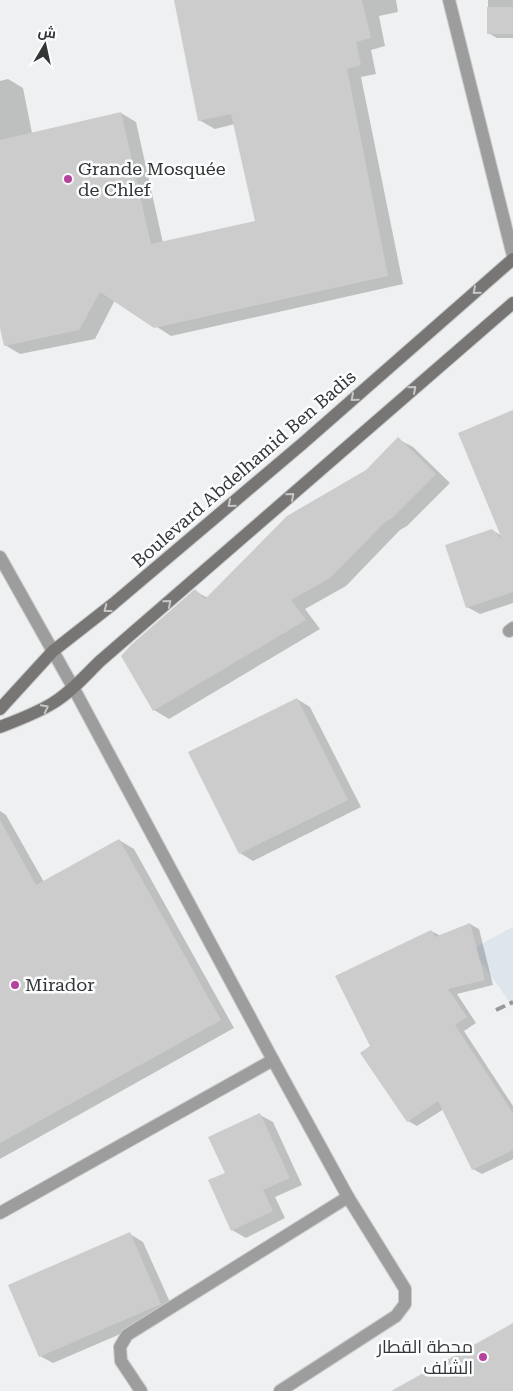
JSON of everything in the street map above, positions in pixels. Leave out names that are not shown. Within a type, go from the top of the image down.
[{"type":"main road","name":"Boulevard Abdelhamid Ben Badis","points":[[0,709],[53,651],[113,604],[294,450],[513,258]]},
{"type":"main road","points":[[0,727],[29,716],[54,703],[513,303]]},
{"type":"street","points":[[449,0],[513,258]]},
{"type":"street","points":[[0,557],[73,687],[348,1197],[405,1289],[404,1304],[396,1316],[280,1391]]},
{"type":"street","points":[[0,1213],[273,1060]]},
{"type":"street","points":[[141,1391],[121,1361],[120,1347],[127,1335],[348,1197]]},
{"type":"shaded area","points":[[513,927],[513,1007],[472,949]]},
{"type":"building","name":"Grande Mosquée de Chlef","points":[[174,0],[362,0],[371,38],[356,42],[361,65],[347,69],[388,276],[154,328],[100,292],[79,330],[4,346],[0,328],[0,140],[121,112],[151,244],[255,221],[231,114],[198,121]]},
{"type":"building","points":[[487,7],[513,7],[513,34],[487,34]]},
{"type":"building","points":[[513,410],[513,592],[466,608],[445,545],[492,529],[502,539],[458,433]]},
{"type":"building","points":[[398,437],[436,474],[330,578],[291,600],[306,620],[153,711],[121,656],[195,589],[205,599],[287,516],[366,470]]},
{"type":"building","points":[[297,698],[348,800],[239,854],[188,752]]},
{"type":"building","points":[[0,820],[36,885],[119,839],[221,1020],[0,1143]]},
{"type":"building","points":[[470,923],[485,980],[448,989],[467,1017],[455,1025],[513,1113],[513,1150],[472,1170],[438,1101],[407,1122],[360,1053],[370,1046],[335,976],[431,930],[435,937]]},
{"type":"building","points":[[260,1113],[290,1178],[263,1190],[273,1211],[231,1231],[208,1180],[225,1173],[208,1137]]},
{"type":"building","points":[[130,1232],[161,1304],[39,1357],[8,1285]]},
{"type":"building","name":"محطة القطار الشلف","points":[[513,1323],[513,1391],[391,1391]]},
{"type":"railway","points":[[496,1010],[513,1002]]},
{"type":"place","name":"Grande Mosquée de Chlef","points":[[68,179]]},
{"type":"place","name":"Mirador","points":[[15,985]]},
{"type":"place","name":"محطة القطار الشلف","points":[[483,1357]]}]
